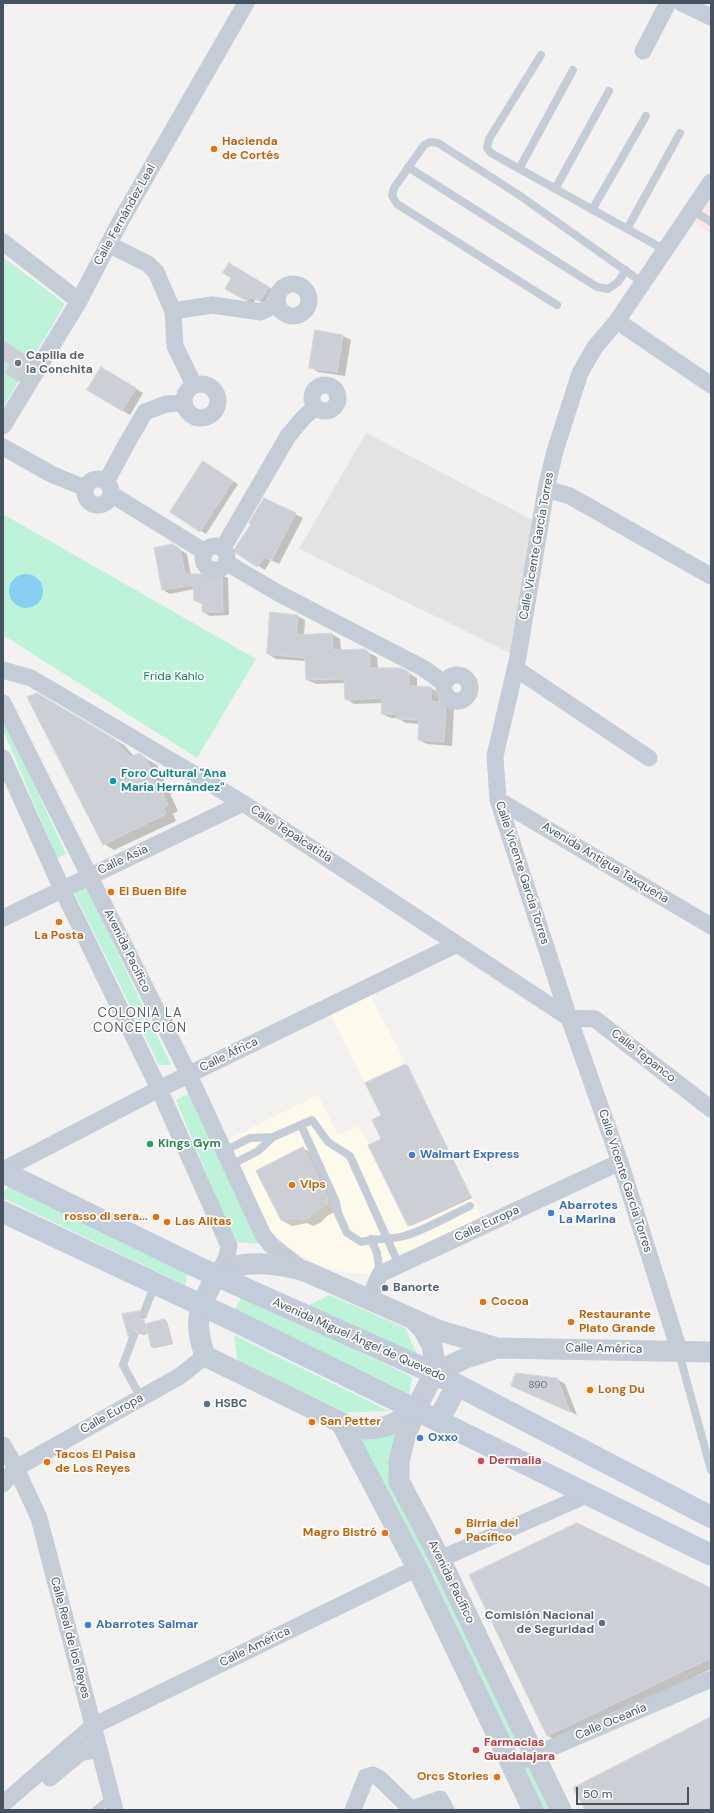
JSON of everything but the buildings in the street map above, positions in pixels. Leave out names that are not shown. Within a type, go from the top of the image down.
[{"type":"main road","name":"Avenida Miguel Ángel de Quevedo","points":[[3,1171],[217,1276],[434,1373],[711,1517]]},
{"type":"main road","points":[[3,1212],[202,1305],[711,1555]]},
{"type":"main road","points":[[438,1421],[457,1385]]},
{"type":"street","name":"Calle Fernández Leal","points":[[3,426],[78,301],[108,244],[246,3]]},
{"type":"street","points":[[643,50],[668,3]]},
{"type":"street","points":[[682,3],[711,17]]},
{"type":"street","name":"Calle Vicente García Torres","points":[[679,1350],[620,1162],[569,1018],[498,800],[495,756],[515,668],[546,488],[555,451],[580,373],[595,347],[617,321],[711,182]]},
{"type":"street","points":[[3,242],[78,301]]},
{"type":"street","points":[[108,244],[148,264],[156,272],[173,311],[175,346],[194,385]]},
{"type":"street","points":[[173,311],[212,305],[261,312],[278,304]]},
{"type":"street","points":[[617,321],[711,385]]},
{"type":"street","points":[[205,384],[214,390],[218,401],[214,412],[204,418],[198,418],[188,413],[183,403],[186,392],[194,385],[205,384]]},
{"type":"street","points":[[183,403],[166,404],[145,412],[126,442],[109,488],[107,502],[94,505],[87,500],[84,492],[90,481],[102,480],[109,488],[205,552]]},
{"type":"street","points":[[316,407],[304,417],[288,436],[225,556],[218,570],[210,569],[204,563],[205,552],[211,546],[219,546],[225,556],[280,594],[423,668],[444,683]]},
{"type":"street","points":[[3,447],[51,474],[85,488]]},
{"type":"street","points":[[546,488],[570,496],[711,576]]},
{"type":"street","points":[[515,668],[649,758]]},
{"type":"street","name":"Calle Tepalcatitla","points":[[3,670],[31,678],[243,802],[569,1018]]},
{"type":"street","name":"Avenida Pacífico","points":[[3,703],[189,1075],[264,1235],[271,1245],[307,1272]]},
{"type":"street","points":[[3,758],[62,889],[159,1089],[229,1246],[227,1258],[202,1305],[199,1316],[200,1341],[205,1356],[341,1424],[357,1429],[378,1428],[403,1419],[415,1410]]},
{"type":"street","name":"Avenida Antigua Taxqueña","points":[[498,800],[711,926]]},
{"type":"street","name":"Calle Asia","points":[[3,918],[89,875],[243,802]]},
{"type":"street","name":"Calle África","points":[[3,1171],[159,1089],[457,944]]},
{"type":"street","name":"Calle Tepanco","points":[[569,1018],[595,1019],[711,1109]]},
{"type":"street","name":"Calle Europa","points":[[380,1274],[620,1162]]},
{"type":"street","name":"Calle América","points":[[217,1276],[228,1269],[261,1264],[282,1265],[307,1272],[438,1330],[497,1348],[679,1350],[711,1352]]},
{"type":"street","points":[[368,1299],[380,1274]]},
{"type":"street","name":"Calle América","points":[[414,1320],[423,1329],[432,1344],[435,1356],[434,1373],[466,1358],[497,1348]]},
{"type":"street","name":"Calle Europa","points":[[16,1468],[180,1376],[205,1356]]},
{"type":"street","name":"Avenida Pacífico","points":[[434,1373],[415,1410],[404,1441],[399,1462],[399,1481],[440,1559],[561,1810]]},
{"type":"street","name":"Avenida Pacífico","points":[[341,1424],[417,1568],[533,1810]]},
{"type":"street","name":"Calle Real de los Reyes","points":[[3,1446],[16,1468],[39,1518],[114,1804]]},
{"type":"street","points":[[3,1484],[16,1468]]},
{"type":"street","points":[[440,1559],[589,1494]]},
{"type":"street","name":"Calle América","points":[[3,1804],[93,1726],[417,1568]]},
{"type":"street","name":"Calle Oceanía","points":[[511,1764],[711,1679]]},
{"type":"street","points":[[12,1810],[80,1753],[99,1749]]},
{"type":"street","points":[[353,1810],[366,1777],[373,1775],[379,1778],[409,1807],[413,1809],[440,1799],[446,1810]]},
{"type":"lane","points":[[541,55],[489,139],[487,148],[491,153],[665,250]]},
{"type":"lane","points":[[519,169],[573,70]]},
{"type":"lane","points":[[555,189],[609,91]]},
{"type":"lane","points":[[592,210],[646,116]]},
{"type":"lane","points":[[627,229],[680,133]]},
{"type":"lane","points":[[556,305],[397,204],[392,196],[394,188],[424,145],[430,142],[438,144],[519,195],[643,283]]},
{"type":"lane","points":[[408,167],[596,287],[608,289],[618,282],[626,270]]},
{"type":"lane","points":[[692,210],[711,222]]},
{"type":"lane","points":[[227,1158],[250,1138],[273,1137],[312,1120],[328,1142],[350,1156],[399,1265]]},
{"type":"lane","points":[[301,1125],[336,1202],[338,1213],[347,1233],[361,1242],[371,1239],[386,1239],[406,1236],[470,1206]]},
{"type":"lane","points":[[227,1158],[258,1152],[273,1137]]},
{"type":"lane","points":[[371,1239],[377,1253],[380,1274]]},
{"type":"lane","points":[[143,1314],[155,1283]]},
{"type":"lane","points":[[134,1335],[123,1365],[141,1398]]},
{"type":"lane","name":"Calle Vicente García Torres","points":[[679,1350],[711,1470]]},
{"type":"lane","points":[[96,1810],[114,1804]]},
{"type":"shaded area","points":[[711,187],[711,233],[689,218]]},
{"type":"shaded area","points":[[366,433],[540,524],[518,657],[299,549]]},
{"type":"shaded area","points":[[368,991],[406,1064],[482,1219],[372,1274],[342,1272],[314,1263],[287,1246],[269,1230],[229,1139],[318,1095],[338,1135],[359,1126],[368,1144],[381,1139],[372,1120],[381,1115],[328,1010]]},
{"type":"green space","points":[[3,257],[65,304],[3,408]]},
{"type":"green space","name":"Frida Kahlo","points":[[3,514],[256,659],[197,758],[3,635]]},
{"type":"green space","points":[[3,717],[66,854],[57,858],[3,730]]},
{"type":"green space","points":[[86,886],[171,1065],[159,1065],[74,892]]},
{"type":"green space","points":[[189,1093],[264,1244],[235,1242],[176,1100]]},
{"type":"green space","points":[[9,1187],[188,1270],[185,1285],[3,1198],[3,1193]]},
{"type":"green space","points":[[243,1295],[412,1377],[409,1395],[234,1310]]},
{"type":"green space","points":[[330,1295],[405,1328],[419,1358],[309,1305]]},
{"type":"green space","points":[[234,1335],[389,1411],[336,1413],[238,1365]]},
{"type":"green space","points":[[399,1430],[388,1470],[518,1743],[512,1747],[356,1435]]},
{"type":"green space","points":[[531,1766],[551,1810],[542,1810],[522,1769]]},
{"type":"water","points":[[23,574],[29,574],[33,575],[40,581],[43,591],[42,598],[36,605],[29,608],[23,608],[19,607],[12,601],[9,594],[9,588],[10,584],[16,577]]},
{"type":"place","name":"Hacienda de Cortés","points":[[214,149]]},
{"type":"place","name":"Capilla de la Conchita","points":[[18,363]]},
{"type":"place","name":"Foro Cultural \"Ana María Hernández\"","points":[[113,781]]},
{"type":"place","name":"El Buen Bife","points":[[111,892]]},
{"type":"place","name":"La Posta","points":[[59,922]]},
{"type":"place","name":"Kings Gym","points":[[150,1144]]},
{"type":"place","name":"Walmart Express","points":[[412,1155]]},
{"type":"place","name":"Vips","points":[[292,1185]]},
{"type":"place","name":"Abarrotes La Marina","points":[[551,1213]]},
{"type":"place","name":"rosso di sera...","points":[[156,1217]]},
{"type":"place","name":"Las Alitas","points":[[167,1222]]},
{"type":"place","name":"Banorte","points":[[385,1288]]},
{"type":"place","name":"Cocoa","points":[[483,1302]]},
{"type":"place","name":"Restaurante Plato Grande","points":[[571,1322]]},
{"type":"place","name":"Long Du","points":[[590,1390]]},
{"type":"place","name":"HSBC","points":[[207,1404]]},
{"type":"place","name":"San Petter","points":[[312,1422]]},
{"type":"place","name":"Oxxo","points":[[420,1438]]},
{"type":"place","name":"Dermalia","points":[[481,1461]]},
{"type":"place","name":"Tacos El Paisa de Los Reyes","points":[[47,1462]]},
{"type":"place","name":"Birria del Pacífico","points":[[458,1531]]},
{"type":"place","name":"Magro Bistró","points":[[385,1533]]},
{"type":"place","name":"Comisión Nacional de Seguridad","points":[[602,1623]]},
{"type":"place","name":"Abarrotes Salmar","points":[[88,1625]]},
{"type":"place","name":"Farmacias Guadalajara","points":[[476,1750]]},
{"type":"place","name":"Orcs Stories","points":[[497,1777]]},
{"type":"district","name":"COLONIA LA CONCEPCIÓN","points":[[140,1022]]}]
